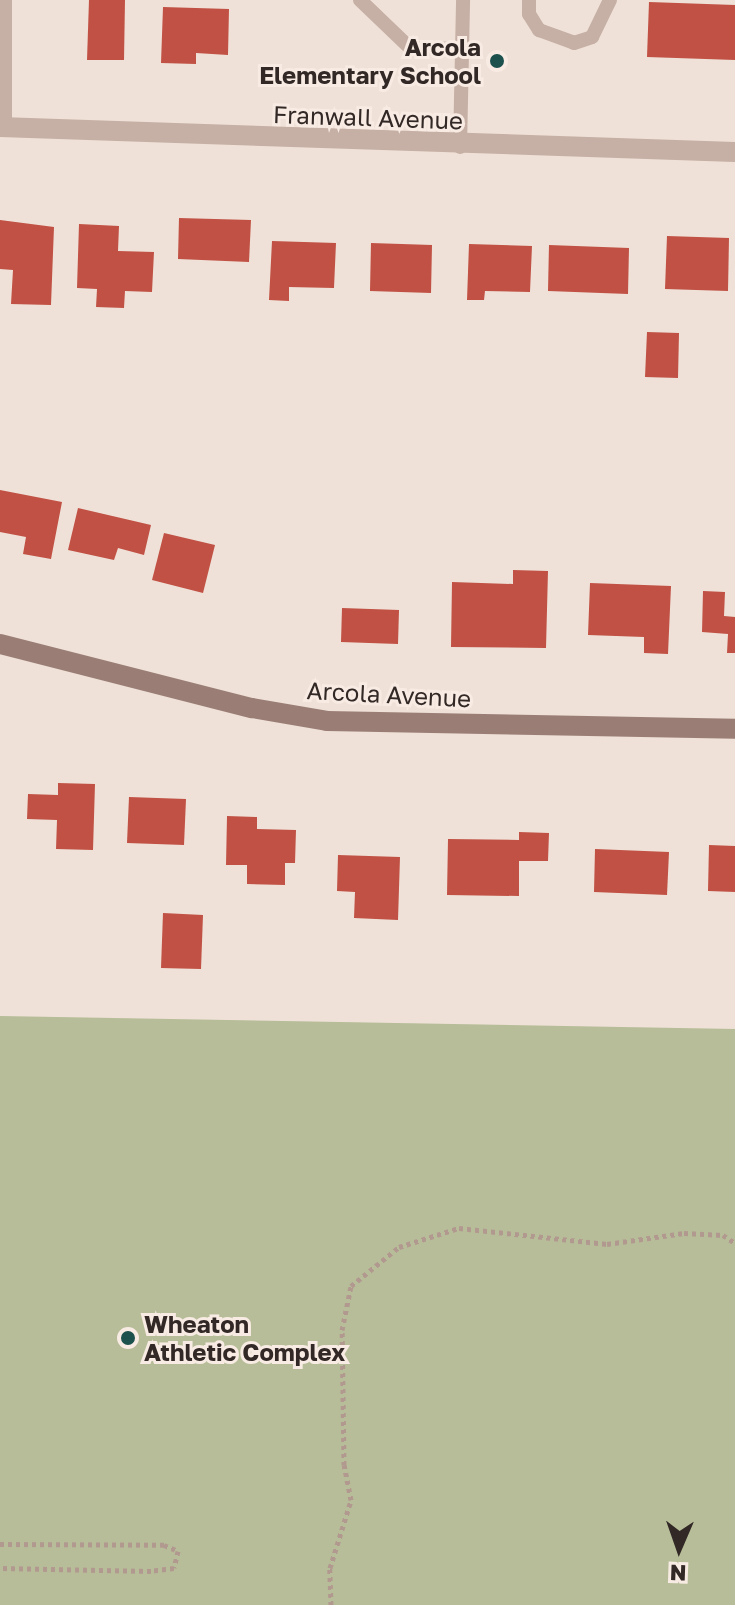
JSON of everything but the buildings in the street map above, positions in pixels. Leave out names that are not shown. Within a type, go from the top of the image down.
[{"type":"street","points":[[1,127],[2,0]]},
{"type":"street","name":"Franwall Avenue","points":[[1,127],[460,147],[735,152]]},
{"type":"street","name":"Arcola Avenue","points":[[0,644],[252,708],[327,721],[735,729]]},
{"type":"lane","points":[[360,0],[410,48],[462,49]]},
{"type":"lane","points":[[460,147],[463,0]]},
{"type":"lane","points":[[529,0],[529,14],[539,30],[574,43],[592,37],[610,0]]},
{"type":"path","points":[[331,1605],[330,1568],[351,1500],[344,1465],[342,1330],[351,1286],[399,1247],[459,1228],[607,1244],[684,1233],[723,1235],[735,1243]]},
{"type":"path","points":[[0,1544],[164,1545],[178,1551],[174,1568],[151,1571],[0,1568]]},
{"type":"green space","points":[[0,1016],[735,1029],[735,1605],[0,1605]]},
{"type":"place","name":"Arcola Elementary School","points":[[497,61]]},
{"type":"place","name":"Wheaton Athletic Complex","points":[[128,1338]]}]
